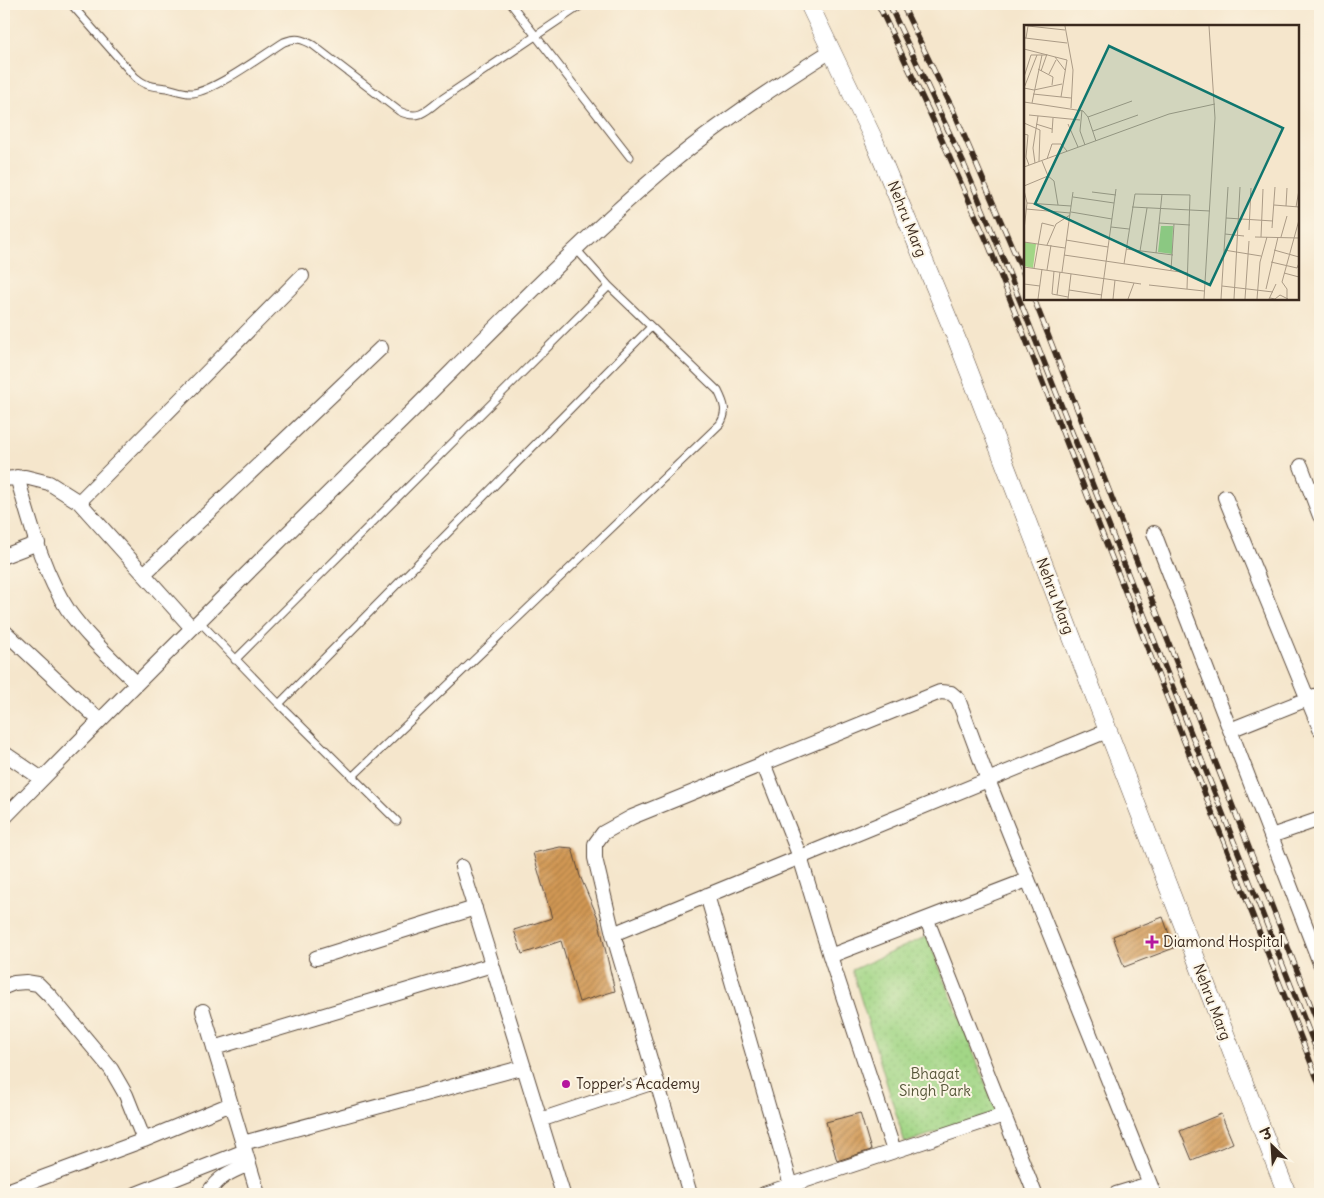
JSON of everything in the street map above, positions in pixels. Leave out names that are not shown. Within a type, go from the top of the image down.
[{"type":"street","name":"Nehru Marg","points":[[809,4],[884,163],[944,309],[1287,1194]]},
{"type":"street","points":[[4,818],[136,683],[576,249],[669,165],[692,147],[770,90],[831,51]]},
{"type":"street","points":[[79,502],[302,276]]},
{"type":"street","points":[[144,574],[381,348]]},
{"type":"street","points":[[1301,466],[1320,516]]},
{"type":"street","points":[[136,683],[80,625],[68,609],[48,571],[10,478],[25,477],[49,483],[79,502],[144,574],[196,624]]},
{"type":"street","points":[[1225,497],[1314,697],[1320,729]]},
{"type":"street","points":[[1154,532],[1271,836],[1316,938],[1320,963]]},
{"type":"street","points":[[4,556],[38,543]]},
{"type":"street","points":[[4,631],[99,720]]},
{"type":"street","points":[[690,1194],[613,934],[595,858],[595,844],[603,833],[619,822],[940,692],[951,694],[958,699],[988,780],[1152,1189],[1116,1194]]},
{"type":"street","points":[[1230,730],[1314,697]]},
{"type":"street","points":[[613,934],[1107,731]]},
{"type":"street","points":[[4,753],[42,779]]},
{"type":"street","points":[[764,763],[800,858],[894,1151]]},
{"type":"street","points":[[1271,836],[1320,819]]},
{"type":"street","points":[[462,867],[563,1194]]},
{"type":"street","points":[[830,956],[1028,880]]},
{"type":"street","points":[[707,895],[791,1185]]},
{"type":"street","points":[[316,958],[475,908]]},
{"type":"street","points":[[927,920],[1034,1194]]},
{"type":"street","points":[[214,1048],[492,965]]},
{"type":"street","points":[[4,987],[14,983],[38,984],[51,997],[111,1069],[119,1082],[144,1140]]},
{"type":"street","points":[[203,1011],[258,1194]]},
{"type":"street","points":[[136,1194],[246,1153],[524,1067]]},
{"type":"street","points":[[540,1120],[657,1081]]},
{"type":"street","points":[[4,1192],[144,1140],[231,1104]]},
{"type":"street","points":[[764,1194],[1004,1115]]},
{"type":"street","points":[[208,1194],[211,1188],[246,1153]]},
{"type":"lane","points":[[71,4],[135,77],[144,84],[172,89],[185,94],[195,93],[219,83],[284,42],[294,38],[313,45],[399,111],[409,116],[428,110],[583,4]]},
{"type":"lane","points":[[511,4],[630,157]]},
{"type":"lane","points":[[352,777],[720,424],[724,418],[726,411],[718,391],[609,286],[576,249]]},
{"type":"lane","points":[[235,660],[609,286]]},
{"type":"lane","points":[[278,704],[651,327]]},
{"type":"lane","points":[[196,624],[235,660],[397,821]]},
{"type":"green space","name":"Bhagat Singh Park","points":[[927,936],[997,1112],[905,1143],[852,970]]},
{"type":"building","points":[[560,847],[572,848],[580,876],[598,918],[615,991],[579,1002],[561,941],[522,954],[514,930],[552,918],[533,853]]},
{"type":"building","points":[[1163,917],[1174,948],[1124,967],[1113,936]]},
{"type":"building","points":[[860,1113],[871,1150],[837,1161],[826,1122]]},
{"type":"building","points":[[1221,1114],[1233,1143],[1192,1160],[1180,1131]]},
{"type":"railway","points":[[878,4],[934,122],[989,246],[1320,1086]]},
{"type":"railway","points":[[889,4],[964,164],[997,243],[1320,1059]]},
{"type":"railway","points":[[902,4],[954,112],[1024,275]]},
{"type":"railway","points":[[1034,300],[1320,1029]]},
{"type":"place","name":"Diamond Hospital","points":[[1152,942]]},
{"type":"place","name":"Topper's Academy","points":[[566,1084]]}]
